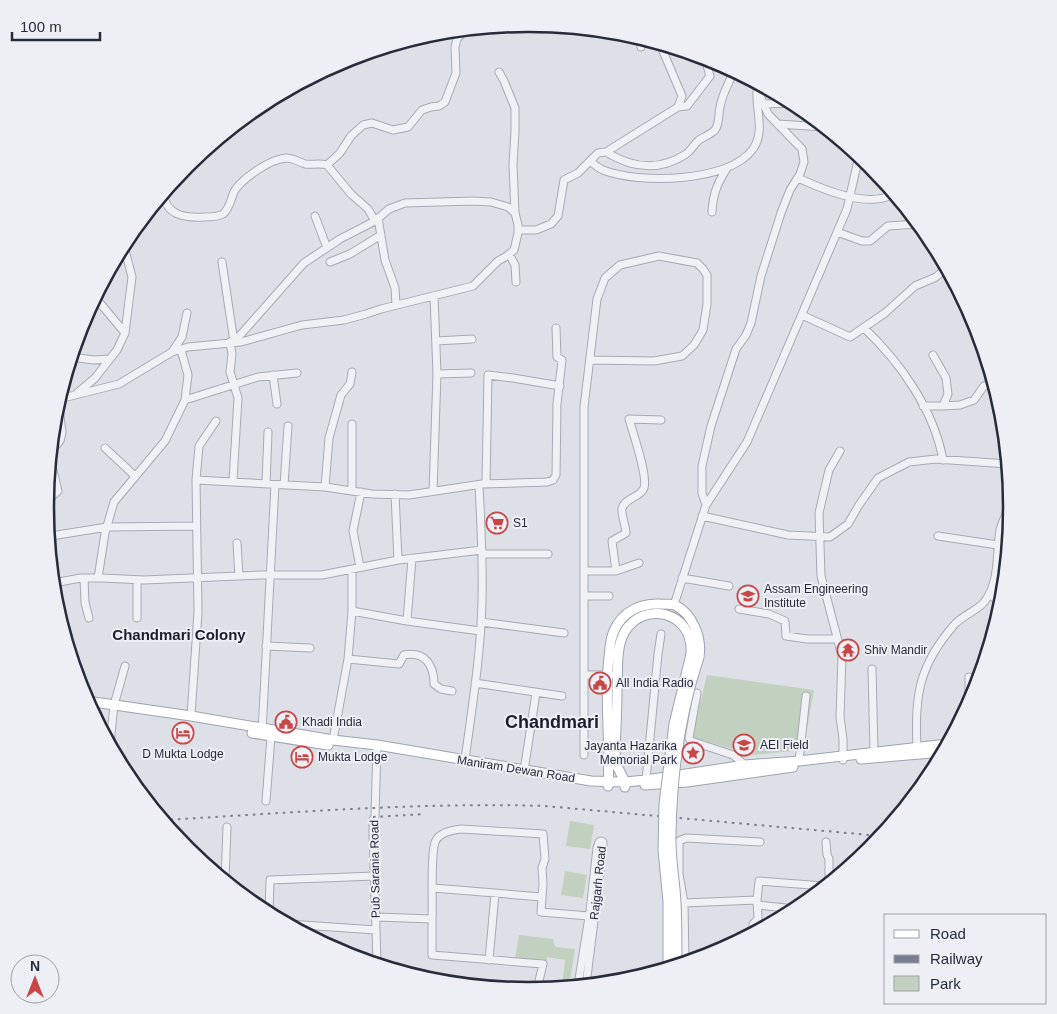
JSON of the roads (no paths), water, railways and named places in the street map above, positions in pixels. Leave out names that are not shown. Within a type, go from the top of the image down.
[{"type":"main road","points":[[608,784],[607,674],[613,633],[620,620],[636,608],[645,604],[674,605],[694,624],[700,649],[695,656],[674,724],[664,804],[663,850],[668,901],[668,960]]},
{"type":"main road","points":[[625,785],[616,764],[615,752],[620,646],[624,633],[635,621],[649,615],[673,616],[690,636],[695,656],[682,718],[672,812],[671,850],[676,903],[677,957]]},
{"type":"main road","name":"Maniram Dewan Road","points":[[97,704],[190,722],[333,740],[560,783],[590,786],[608,784]]},
{"type":"main road","name":"Maniram Dewan Road","points":[[99,707],[191,716],[262,732],[271,737],[377,748],[465,760],[608,784],[625,785],[687,782],[745,769],[799,761],[842,758],[874,751],[935,751]]},
{"type":"main road","name":"Maniram Dewan Road","points":[[625,785],[646,780],[917,750],[938,746]]},
{"type":"street","points":[[327,165],[340,153],[351,136],[363,125],[372,123],[393,130],[408,127],[422,110],[439,106],[445,102],[456,73],[455,47],[457,39]]},
{"type":"street","points":[[664,53],[682,96],[678,107]]},
{"type":"street","points":[[518,230],[536,230],[551,224],[558,216],[564,180],[578,172],[598,153],[606,152],[678,107],[687,106],[710,76],[708,68]]},
{"type":"street","points":[[67,398],[119,384],[172,352],[188,347],[262,337],[302,325],[351,318],[473,286],[498,261],[514,250],[517,241],[518,230],[515,213],[513,165],[515,108],[504,80],[498,72]]},
{"type":"street","points":[[606,152],[615,158],[636,165],[657,166],[672,162],[687,153],[698,141],[714,130],[719,122],[720,107],[731,78]]},
{"type":"street","points":[[590,161],[601,169],[622,176],[645,179],[707,174],[727,168],[752,150],[759,137],[757,91]]},
{"type":"street","points":[[706,506],[702,493],[702,466],[711,426],[736,350],[751,323],[761,276],[778,220],[804,162],[802,149],[768,114],[759,92]]},
{"type":"street","points":[[764,104],[778,104]]},
{"type":"street","points":[[778,124],[811,126]]},
{"type":"street","points":[[165,203],[170,210],[186,218],[214,217],[223,214],[228,208],[234,192],[241,183],[266,164],[288,158],[305,164],[327,165],[376,220],[381,235],[385,260],[395,288],[396,305]]},
{"type":"street","points":[[674,605],[706,506],[747,442],[847,209],[857,165]]},
{"type":"street","points":[[712,212],[713,196],[727,168]]},
{"type":"street","points":[[798,178],[826,190],[850,196],[867,199],[888,197]]},
{"type":"street","points":[[232,342],[304,263],[340,239],[376,220],[389,209],[398,205],[451,201],[491,202],[508,207],[515,213]]},
{"type":"street","points":[[315,216],[327,248]]},
{"type":"street","points":[[837,232],[862,241],[870,241],[888,226],[910,225]]},
{"type":"street","points":[[330,262],[350,254],[381,235]]},
{"type":"street","points":[[510,254],[515,265],[516,282]]},
{"type":"street","points":[[75,396],[96,378],[117,350],[125,333],[132,277],[126,256]]},
{"type":"street","points":[[584,755],[584,407],[590,360],[598,299],[605,278],[620,265],[659,256],[697,263],[703,269],[707,275],[707,304],[702,330],[694,345],[682,356],[654,361],[590,360]]},
{"type":"street","points":[[222,262],[232,342],[230,372],[238,398],[233,481]]},
{"type":"street","points":[[802,314],[850,337],[885,314],[915,286],[936,277],[941,273]]},
{"type":"street","points":[[433,491],[437,374],[434,296]]},
{"type":"street","points":[[100,303],[125,333]]},
{"type":"street","points":[[172,352],[182,337],[187,313]]},
{"type":"street","points":[[196,480],[325,487],[372,494],[409,495],[482,485],[548,482],[553,480],[556,475],[558,404],[562,367],[562,360],[557,357],[556,328]]},
{"type":"street","points":[[864,328],[883,346],[905,376],[923,406],[940,445],[943,460]]},
{"type":"street","points":[[436,341],[472,339]]},
{"type":"street","points":[[98,578],[107,527],[114,502],[165,440],[185,400],[188,375],[180,350]]},
{"type":"street","points":[[933,355],[946,378],[948,394],[943,406]]},
{"type":"street","points":[[78,358],[94,360],[109,359]]},
{"type":"street","points":[[325,487],[329,438],[341,395],[350,384],[352,372]]},
{"type":"street","points":[[185,400],[258,377],[298,373]]},
{"type":"street","points":[[437,374],[471,374]]},
{"type":"street","points":[[273,375],[277,404]]},
{"type":"street","points":[[465,760],[481,622],[482,485],[488,375],[560,386]]},
{"type":"street","points":[[923,406],[960,405],[974,400],[984,386],[987,385]]},
{"type":"street","points":[[616,571],[612,541],[626,532],[622,510],[626,503],[640,494],[644,487],[644,475],[629,419],[661,420]]},
{"type":"street","points":[[191,716],[198,612],[196,480],[199,446],[216,420]]},
{"type":"street","points":[[352,424],[352,490]]},
{"type":"street","points":[[59,442],[62,432],[61,425]]},
{"type":"street","points":[[284,485],[288,426]]},
{"type":"street","points":[[266,484],[268,432]]},
{"type":"street","points":[[104,448],[135,476]]},
{"type":"street","points":[[840,450],[829,470],[820,513],[820,537],[821,576],[842,656],[840,717],[843,739],[842,758]]},
{"type":"street","points":[[702,516],[788,535],[830,537],[848,524],[859,504],[878,478],[909,462],[943,460],[1001,464]]},
{"type":"street","points":[[54,494],[58,491],[55,478]]},
{"type":"street","points":[[262,732],[275,485]]},
{"type":"street","points":[[360,568],[353,531],[361,492]]},
{"type":"street","points":[[395,494],[398,560]]},
{"type":"street","points":[[917,750],[918,696],[923,672],[934,651],[956,622],[985,602],[992,588],[997,566],[998,545],[1002,524]]},
{"type":"street","points":[[55,535],[107,527],[196,526]]},
{"type":"street","points":[[938,536],[998,545]]},
{"type":"street","points":[[237,543],[239,576]]},
{"type":"street","points":[[60,582],[84,578],[137,580],[270,574],[322,575],[412,558],[482,552],[548,554]]},
{"type":"street","points":[[407,621],[412,558]]},
{"type":"street","points":[[584,571],[616,571],[639,563]]},
{"type":"street","points":[[333,740],[348,659],[352,611],[352,569]]},
{"type":"street","points":[[84,578],[85,603],[89,618]]},
{"type":"street","points":[[682,578],[729,586]]},
{"type":"street","points":[[137,580],[137,618]]},
{"type":"street","points":[[992,588],[994,598]]},
{"type":"street","points":[[584,596],[609,596]]},
{"type":"street","points":[[739,608],[769,614],[785,621],[786,636],[807,639],[837,639]]},
{"type":"street","points":[[352,611],[480,631]]},
{"type":"street","points":[[481,622],[564,633]]},
{"type":"street","points":[[646,780],[661,634]]},
{"type":"street","points":[[266,646],[310,648]]},
{"type":"street","points":[[348,659],[399,664],[404,655],[413,654],[423,658],[431,665],[434,684],[441,689],[452,691]]},
{"type":"street","points":[[111,731],[113,708],[124,666]]},
{"type":"street","points":[[872,670],[874,751]]},
{"type":"street","points":[[584,676],[607,674],[618,676]]},
{"type":"street","points":[[969,676],[969,684]]},
{"type":"street","points":[[475,683],[562,696]]},
{"type":"street","points":[[524,770],[536,692]]},
{"type":"street","points":[[696,693],[689,738],[691,741],[733,755],[745,769]]},
{"type":"street","points":[[799,761],[806,696]]},
{"type":"street","points":[[266,801],[271,737]]},
{"type":"street","name":"Pub Sarania Road","points":[[377,748],[375,816],[372,833],[377,956]]},
{"type":"street","points":[[225,871],[226,827]]},
{"type":"street","points":[[539,981],[542,964],[432,955],[434,844],[442,834],[461,829],[544,834],[545,859],[542,868],[541,912],[590,916]]},
{"type":"street","points":[[685,955],[684,903],[679,874],[678,841],[686,838],[760,842]]},
{"type":"street","name":"Rajgarh Road","points":[[579,978],[590,916],[597,848],[601,841],[603,842],[603,848],[587,977]]},
{"type":"street","points":[[826,842],[827,855],[830,859],[829,874]]},
{"type":"street","points":[[269,905],[270,880],[375,876]]},
{"type":"street","points":[[753,924],[758,919],[759,881],[817,883]]},
{"type":"street","points":[[433,888],[542,897]]},
{"type":"street","points":[[489,960],[495,894]]},
{"type":"street","points":[[684,903],[757,903],[784,907]]},
{"type":"street","points":[[376,917],[432,919]]},
{"type":"street","points":[[304,925],[376,930]]},
{"type":"railway","points":[[172,819],[402,807],[545,806],[871,835]]},
{"type":"railway","points":[[373,817],[425,814]]},
{"type":"place","name":"S1","points":[[497,523]]},
{"type":"place","name":"Assam Engineering Institute","points":[[748,596]]},
{"type":"place","name":"Shiv Mandir","points":[[848,650]]},
{"type":"place","name":"All India Radio","points":[[600,683]]},
{"type":"place","name":"Khadi India","points":[[286,722]]},
{"type":"place","name":"D Mukta Lodge","points":[[183,733]]},
{"type":"place","name":"AEI Field","points":[[744,745]]},
{"type":"place","name":"Jayanta Hazarika Memorial Park","points":[[693,753]]},
{"type":"place","name":"Mukta Lodge","points":[[302,757]]},
{"type":"district","name":"Chandmari Colony","points":[[179,634]]},
{"type":"district","name":"Chandmari","points":[[552,722]]}]
